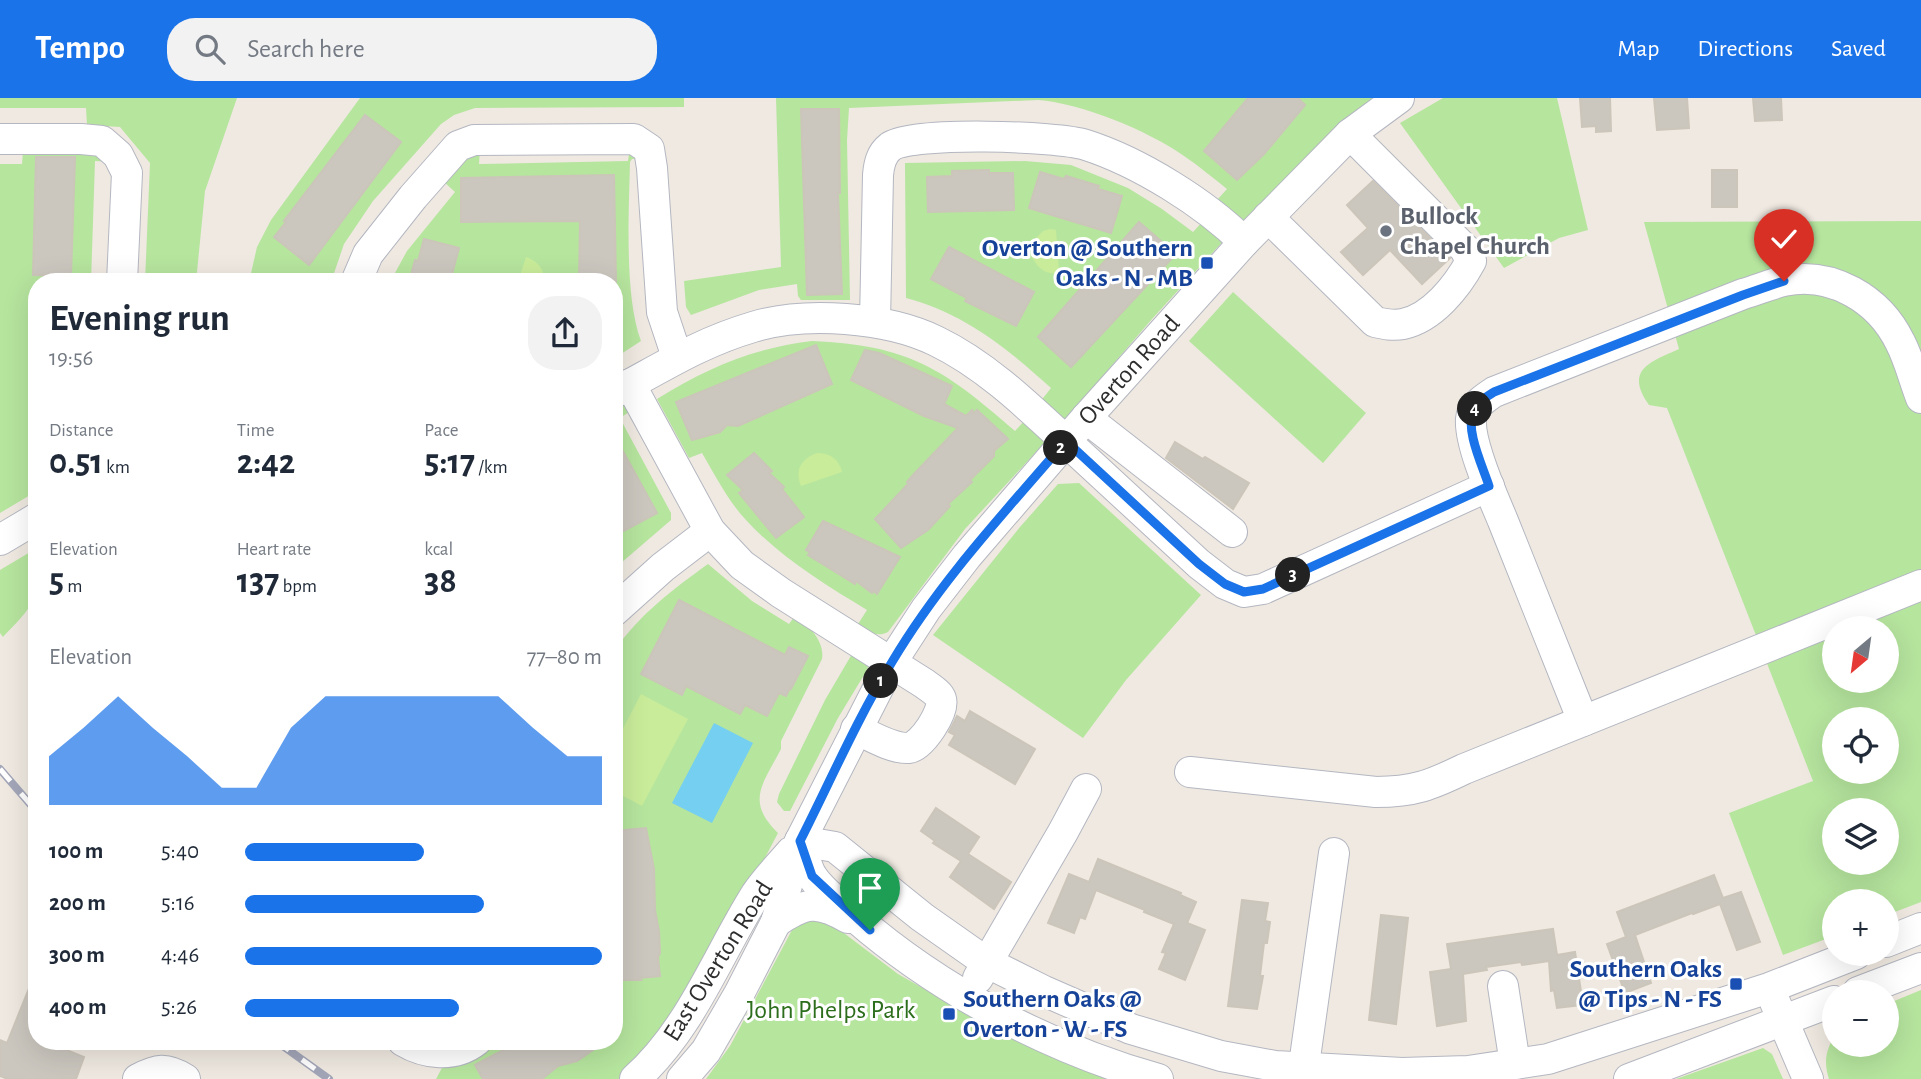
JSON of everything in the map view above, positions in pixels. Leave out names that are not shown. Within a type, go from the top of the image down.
[{"type":"street","name":"Overton Road","points":[[682,1079],[706,1051],[739,994],[776,922],[800,841],[891,663],[926,609],[967,556],[1066,441],[1244,242],[1350,134],[1399,98]]},
{"type":"street","points":[[1268,217],[1375,322],[1404,324],[1432,310],[1462,277],[1471,261],[1465,249],[1350,134]]},
{"type":"street","points":[[875,322],[880,159],[890,147],[905,141],[1035,137],[1084,144],[1185,194],[1225,223],[1244,242]]},
{"type":"street","points":[[0,139],[102,141],[118,155],[127,173],[122,273]]},
{"type":"street","points":[[360,273],[368,254],[458,146],[474,140],[634,139],[649,149],[662,312],[677,356]]},
{"type":"street","points":[[1583,721],[1474,442],[1472,412],[1480,401],[1494,392],[1743,295],[1784,281],[1808,278],[1832,282],[1854,292],[1891,325],[1901,343],[1921,398]]},
{"type":"street","points":[[623,388],[677,356],[756,326],[792,320],[875,322],[900,327],[960,354],[1066,441],[1199,564],[1225,584],[1244,592],[1263,589],[1489,486]]},
{"type":"street","points":[[623,391],[710,531],[742,565],[940,696],[941,709],[922,740],[910,748],[895,746],[856,729]]},
{"type":"street","points":[[1086,418],[1232,532]]},
{"type":"street","points":[[0,540],[28,523]]},
{"type":"street","points":[[623,603],[663,567],[710,531]]},
{"type":"street","points":[[1190,772],[1376,792],[1403,792],[1429,785],[1921,585]]},
{"type":"street","points":[[967,997],[1086,789]]},
{"type":"street","points":[[870,930],[812,876],[800,841],[835,847],[922,917],[986,962],[1090,1013],[1131,1029],[1221,1056],[1303,1074],[1468,1071],[1548,1059],[1769,988],[1825,966]]},
{"type":"street","name":"East Overton Road","points":[[635,1079],[672,1037],[697,1000],[758,892],[800,841]]},
{"type":"street","points":[[1303,1074],[1334,853]]},
{"type":"street","points":[[776,922],[796,908],[816,905],[835,910],[870,930],[967,997],[1044,1038],[1158,1079]]},
{"type":"street","points":[[1899,937],[1921,928]]},
{"type":"street","points":[[1890,980],[1921,968]]},
{"type":"street","points":[[1503,986],[1515,1064]]},
{"type":"street","points":[[1769,988],[1808,1079]]},
{"type":"street","points":[[1629,1079],[1822,1006]]},
{"type":"street","points":[[426,1050],[433,1053],[455,1050]]},
{"type":"street","points":[[138,1079],[155,1070],[175,1073],[185,1079]]},
{"type":"green space","points":[[0,98],[237,98],[205,191],[197,273],[145,273],[150,163],[120,127],[87,125],[86,108],[0,108]]},
{"type":"green space","points":[[360,98],[684,98],[684,107],[475,108],[454,115],[441,124],[373,201],[344,244],[334,273],[251,273],[257,247],[271,220]]},
{"type":"green space","points":[[776,98],[1375,98],[1244,223],[1217,200],[1227,189],[1184,156],[1134,128],[1074,106],[1038,100],[849,108],[847,140],[850,300],[801,300],[797,284],[759,290],[691,315],[686,307],[684,281],[781,267]]},
{"type":"green space","points":[[1443,98],[1557,98],[1588,230],[1559,238],[1504,268],[1400,123]]},
{"type":"green space","points":[[82,143],[114,162],[95,161],[91,273],[28,273],[28,496],[0,513],[0,164],[22,164],[23,151]]},
{"type":"green space","points":[[630,146],[645,158],[632,159],[630,162],[629,204],[632,301],[641,341],[623,353],[623,273],[395,273],[407,251],[455,192],[442,180],[464,155],[480,148],[479,164],[628,161]]},
{"type":"green space","points":[[1025,161],[1071,165],[1128,188],[1193,232],[1205,219],[1226,238],[1065,420],[1060,419],[1040,402],[1051,388],[1002,346],[947,313],[906,298],[905,163]]},
{"type":"green space","points":[[1921,221],[1921,902],[1899,910],[1899,889],[1822,889],[1822,940],[1783,955],[1729,813],[1813,781],[1667,408],[1649,405],[1642,393],[1639,383],[1644,369],[1650,363],[1679,349],[1644,222]]},
{"type":"green space","points":[[1056,230],[1059,273],[1043,270],[1032,257],[1033,241],[1043,231]]},
{"type":"green space","points":[[526,257],[540,266],[543,273],[521,273]]},
{"type":"green space","points":[[1233,292],[1366,413],[1323,463],[1189,341]]},
{"type":"green space","points":[[812,341],[875,348],[923,364],[967,391],[1015,431],[1027,418],[1047,440],[965,529],[884,634],[872,633],[858,624],[867,610],[788,558],[739,513],[702,453],[689,458],[657,399],[731,361],[790,344]]},
{"type":"green space","points":[[623,401],[633,410],[623,416]]},
{"type":"green space","points":[[623,424],[671,513],[671,520],[623,561]]},
{"type":"green space","points":[[817,453],[833,458],[842,472],[801,486],[798,475],[801,465]]},
{"type":"green space","points":[[1079,483],[1201,595],[1126,680],[1083,738],[933,635],[1058,484]]},
{"type":"green space","points":[[28,553],[28,609],[3,637],[0,633],[0,570]]},
{"type":"green space","points":[[708,564],[752,601],[789,624],[797,613],[815,634],[821,646],[822,659],[781,741],[781,749],[760,792],[762,811],[778,833],[727,930],[630,1079],[436,1079],[443,1066],[480,1050],[623,1050],[623,639],[669,593]]},
{"type":"green space","points":[[852,654],[869,664],[867,670],[838,718],[790,811],[784,811],[777,802],[779,794],[825,700]]},
{"type":"green space","points":[[641,694],[688,719],[642,806],[623,796],[623,729]]},
{"type":"green space","name":"John Phelps Park","points":[[824,918],[898,974],[963,1011],[1045,1054],[1110,1079],[706,1079],[730,1046],[792,930],[807,920]]},
{"type":"green space","points":[[1921,990],[1921,1079],[1829,1079],[1826,1057],[1899,1057],[1899,999]]},
{"type":"green space","points":[[1763,1048],[1772,1054],[1783,1079],[1676,1079]]},
{"type":"water","points":[[714,723],[753,743],[712,823],[672,803]]},
{"type":"building","points":[[1248,98],[1298,98],[1305,105],[1264,154],[1237,180],[1204,151]]},
{"type":"building","points":[[1580,98],[1610,98],[1611,131],[1596,132],[1596,126],[1582,127]]},
{"type":"building","points":[[1654,98],[1687,98],[1689,128],[1657,130]]},
{"type":"building","points":[[1753,98],[1781,98],[1782,120],[1755,121]]},
{"type":"building","points":[[801,109],[839,109],[838,193],[842,294],[807,295]]},
{"type":"building","points":[[365,115],[401,142],[309,265],[274,237]]},
{"type":"building","points":[[36,157],[75,157],[71,273],[33,273]]},
{"type":"building","points":[[989,170],[989,173],[1013,173],[1014,210],[928,212],[927,177],[952,176],[952,171]]},
{"type":"building","points":[[1712,170],[1737,170],[1737,207],[1712,207]]},
{"type":"building","points":[[1040,172],[1064,179],[1066,176],[1122,196],[1111,233],[1029,208]]},
{"type":"building","points":[[614,175],[616,273],[579,273],[580,221],[461,222],[461,178]]},
{"type":"building","points":[[1373,181],[1450,258],[1422,284],[1390,250],[1363,275],[1341,252],[1368,228],[1347,205]]},
{"type":"building","points":[[1139,222],[1176,254],[1071,367],[1038,337]]},
{"type":"building","points":[[424,239],[459,248],[452,273],[411,273],[415,260],[418,261]]},
{"type":"building","points":[[949,247],[1034,292],[1016,326],[965,301],[967,298],[931,279]]},
{"type":"building","points":[[816,345],[832,384],[738,426],[727,425],[720,432],[692,440],[676,402]]},
{"type":"building","points":[[865,350],[879,353],[952,386],[944,404],[966,416],[972,410],[974,413],[977,410],[1008,439],[994,451],[994,456],[970,480],[972,482],[948,504],[950,506],[928,530],[901,548],[875,519],[958,428],[924,416],[851,380]]},
{"type":"building","points":[[1175,442],[1249,483],[1233,509],[1166,458]]},
{"type":"building","points":[[623,451],[657,513],[623,531]]},
{"type":"building","points":[[754,453],[772,471],[769,473],[784,487],[782,489],[804,517],[776,538],[739,493],[743,490],[727,475]]},
{"type":"building","points":[[823,521],[900,557],[877,594],[856,581],[855,584],[808,555],[810,552],[806,550]]},
{"type":"building","points":[[679,600],[785,655],[789,647],[808,656],[791,689],[786,696],[779,693],[767,716],[745,705],[740,714],[686,686],[682,695],[641,674]]},
{"type":"building","points":[[970,711],[1035,749],[1015,784],[949,745],[955,735],[949,732],[957,716],[965,721]]},
{"type":"building","points":[[936,808],[979,837],[968,854],[1011,882],[994,909],[950,877],[961,861],[933,843],[935,841],[921,831]]},
{"type":"building","points":[[646,828],[654,869],[660,976],[639,978],[641,980],[623,980],[623,830]]},
{"type":"building","points":[[1098,859],[1181,893],[1180,895],[1196,902],[1187,923],[1205,930],[1185,980],[1159,969],[1166,953],[1162,952],[1174,924],[1144,912],[1145,910],[1096,890],[1085,919],[1080,917],[1074,933],[1048,923],[1069,874],[1089,882]]},
{"type":"building","points":[[1714,875],[1723,898],[1741,892],[1760,942],[1737,950],[1720,904],[1692,913],[1635,935],[1651,983],[1625,993],[1607,944],[1626,937],[1617,912]]},
{"type":"building","points":[[1242,900],[1268,903],[1265,921],[1270,922],[1267,943],[1264,943],[1260,976],[1263,976],[1257,1009],[1228,1006]]},
{"type":"building","points":[[1381,915],[1408,918],[1396,1024],[1369,1020]]},
{"type":"building","points":[[1553,929],[1557,955],[1575,952],[1583,1005],[1557,1008],[1554,990],[1551,991],[1549,961],[1486,967],[1487,970],[1463,974],[1466,1021],[1437,1026],[1430,972],[1451,969],[1447,944]]},
{"type":"building","points":[[28,991],[28,1050],[66,1050],[84,1057],[76,1079],[8,1079],[0,1076],[0,1040],[7,1043]]},
{"type":"building","points":[[503,1050],[593,1050],[577,1061],[558,1066],[542,1079],[483,1079],[475,1065]]},
{"type":"railway","points":[[0,769],[28,802]]},
{"type":"railway","points":[[289,1050],[329,1079]]},
{"type":"place","name":"Bullock Chapel Church","points":[[1386,231]]},
{"type":"place","name":"Overton @ Southern Oaks - N - MB","points":[[1207,263]]},
{"type":"place","name":"Southern Oaks @ Tips - N - FS","points":[[1736,984]]},
{"type":"place","name":"Southern Oaks @ Overton - W - FS","points":[[949,1014]]},
{"type":"route","points":[[870,930],[812,876],[800,841],[891,663],[926,609],[967,556],[1066,441],[1199,564],[1225,584],[1244,592],[1263,589],[1489,486],[1474,442],[1471,422],[1472,412],[1480,401],[1494,392],[1784,281]]}]
